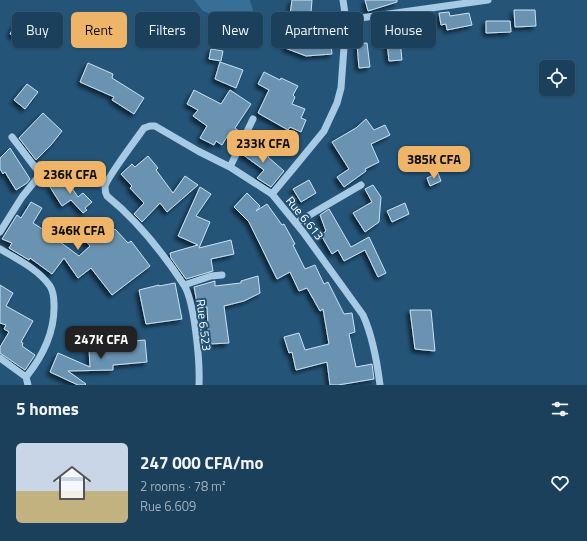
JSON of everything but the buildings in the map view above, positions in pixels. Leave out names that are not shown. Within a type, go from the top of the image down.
[{"type":"street","name":"Rue 6.613","points":[[343,0],[345,12]]},
{"type":"street","points":[[363,18],[488,0]]},
{"type":"street","name":"Rue 6.613","points":[[344,48],[342,88],[333,114],[324,131],[272,194],[296,223],[364,315],[373,341],[380,385]]},
{"type":"street","points":[[230,167],[253,119]]},
{"type":"street","points":[[184,285],[170,263],[156,246],[131,218],[107,196],[105,186],[124,155],[144,128],[154,126],[230,167],[272,194]]},
{"type":"street","points":[[0,232],[22,197],[39,176],[38,172],[12,137]]},
{"type":"street","points":[[296,223],[361,185]]},
{"type":"street","points":[[0,249],[31,268],[50,287],[54,296],[54,316],[52,328],[44,350],[27,381],[0,358]]},
{"type":"street","name":"Rue 6.523","points":[[199,385],[196,337],[192,309],[188,292],[184,285],[211,276],[222,275]]},
{"type":"shaded area","points":[[194,0],[250,0],[253,12],[208,13],[203,11]]}]
